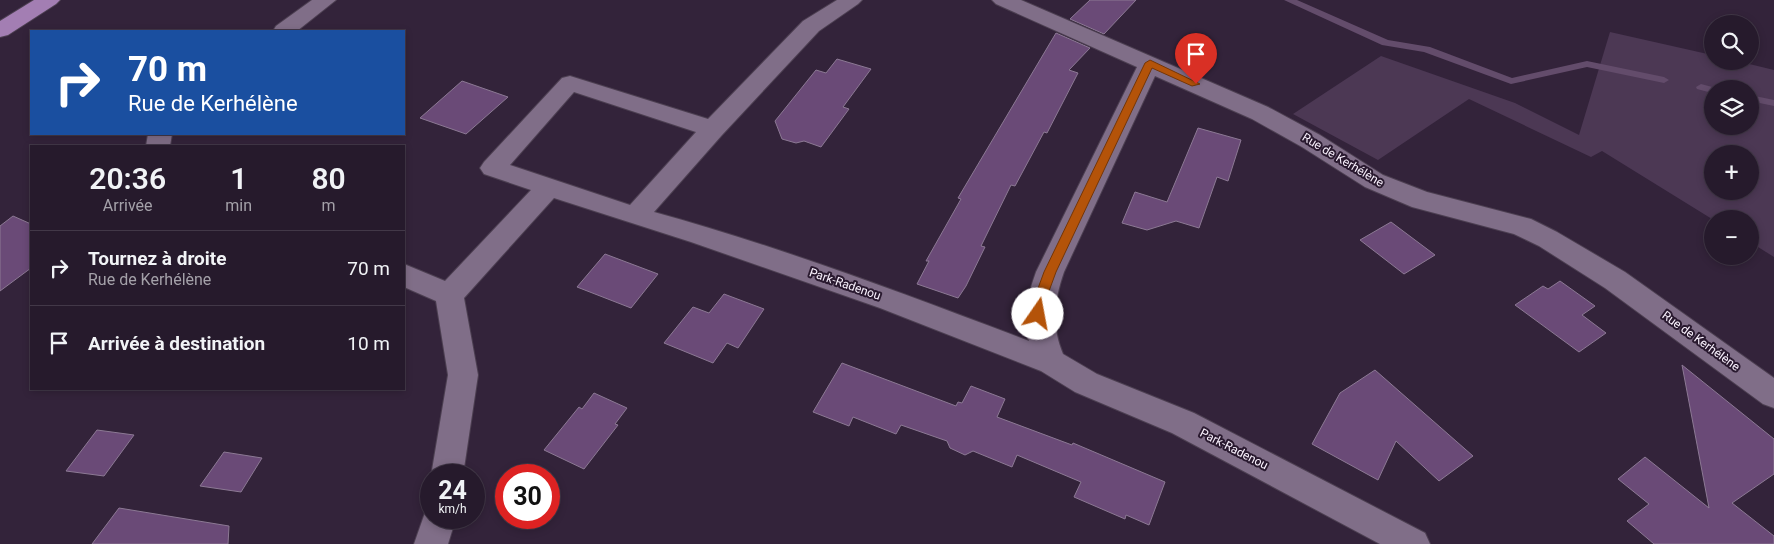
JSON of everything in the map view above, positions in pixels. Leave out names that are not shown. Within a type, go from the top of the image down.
[{"type":"main road","points":[[0,30],[49,0]]},
{"type":"street","points":[[285,30],[325,0]]},
{"type":"street","points":[[635,216],[713,129],[811,26],[851,0]]},
{"type":"street","name":"Rue de Kerhélène","points":[[1003,0],[1150,63],[1277,122],[1374,181],[1421,200],[1522,226],[1548,239],[1614,280],[1699,339],[1774,395]]},
{"type":"street","points":[[1051,362],[1039,329],[1039,302],[1050,272],[1150,63]]},
{"type":"street","name":"Park-Radenou","points":[[713,129],[570,83],[493,168],[548,188],[698,234],[890,300],[1051,362],[1086,383],[1183,422],[1413,544]]},
{"type":"street","points":[[449,295],[548,188]]},
{"type":"street","points":[[405,275],[449,295]]},
{"type":"street","points":[[449,295],[463,375],[449,464]]},
{"type":"street","points":[[431,544],[436,529]]},
{"type":"shaded area","points":[[1610,32],[1704,53],[1704,70],[1759,70],[1759,66],[1774,70],[1774,257],[1759,248],[1759,210],[1704,210],[1704,214],[1602,151],[1591,157],[1469,99],[1378,160],[1293,114],[1381,56],[1515,103],[1579,135]]},
{"type":"building","points":[[1090,0],[1136,0],[1104,34],[1070,19]]},
{"type":"building","points":[[1056,33],[1090,48],[1069,70],[1078,73],[1047,133],[1044,132],[1015,186],[1011,185],[981,246],[985,247],[966,286],[958,298],[917,284],[929,261],[926,261],[961,199],[958,198]]},
{"type":"building","points":[[837,59],[871,69],[843,107],[849,109],[821,147],[804,141],[796,143],[782,139],[775,121],[816,70],[826,73]]},
{"type":"building","points":[[462,81],[508,97],[466,134],[420,118]]},
{"type":"building","points":[[1198,128],[1241,140],[1228,181],[1217,177],[1199,228],[1176,221],[1147,230],[1122,223],[1135,192],[1167,202]]},
{"type":"building","points":[[13,216],[30,224],[30,269],[0,291],[0,226]]},
{"type":"building","points":[[1391,222],[1435,255],[1404,274],[1360,240]]},
{"type":"building","points":[[605,254],[658,274],[631,308],[577,287]]},
{"type":"building","points":[[1560,281],[1595,306],[1582,315],[1606,333],[1579,352],[1515,305],[1543,286],[1548,289]]},
{"type":"building","points":[[724,294],[764,309],[738,348],[727,343],[713,363],[664,343],[693,307],[709,313]]},
{"type":"building","points":[[842,363],[956,406],[958,402],[962,403],[971,386],[1005,399],[997,417],[1072,445],[1073,443],[1165,482],[1149,525],[1126,515],[1125,519],[1074,497],[1081,482],[1017,455],[1012,467],[973,451],[965,455],[950,448],[947,441],[901,425],[896,434],[853,417],[849,426],[813,412]]},
{"type":"building","points":[[1682,365],[1774,439],[1774,474],[1732,503],[1774,536],[1774,544],[1654,544],[1627,521],[1649,504],[1618,479],[1645,457],[1709,508]]},
{"type":"building","points":[[1375,370],[1473,456],[1439,481],[1396,441],[1378,480],[1312,444],[1340,393]]},
{"type":"building","points":[[594,393],[627,408],[615,424],[618,425],[584,469],[544,450],[579,407],[582,409]]},
{"type":"building","points":[[97,430],[134,435],[104,476],[66,471]]},
{"type":"building","points":[[224,452],[262,458],[241,492],[200,486]]},
{"type":"building","points":[[119,508],[229,526],[228,544],[92,544]]},
{"type":"waterway","points":[[1289,0],[1386,43],[1426,49],[1511,81],[1587,64],[1664,80]]},
{"type":"waterway","points":[[1759,100],[1774,103]]},
{"type":"route","points":[[1038,314],[1039,302],[1050,272],[1150,63],[1196,84]]}]
